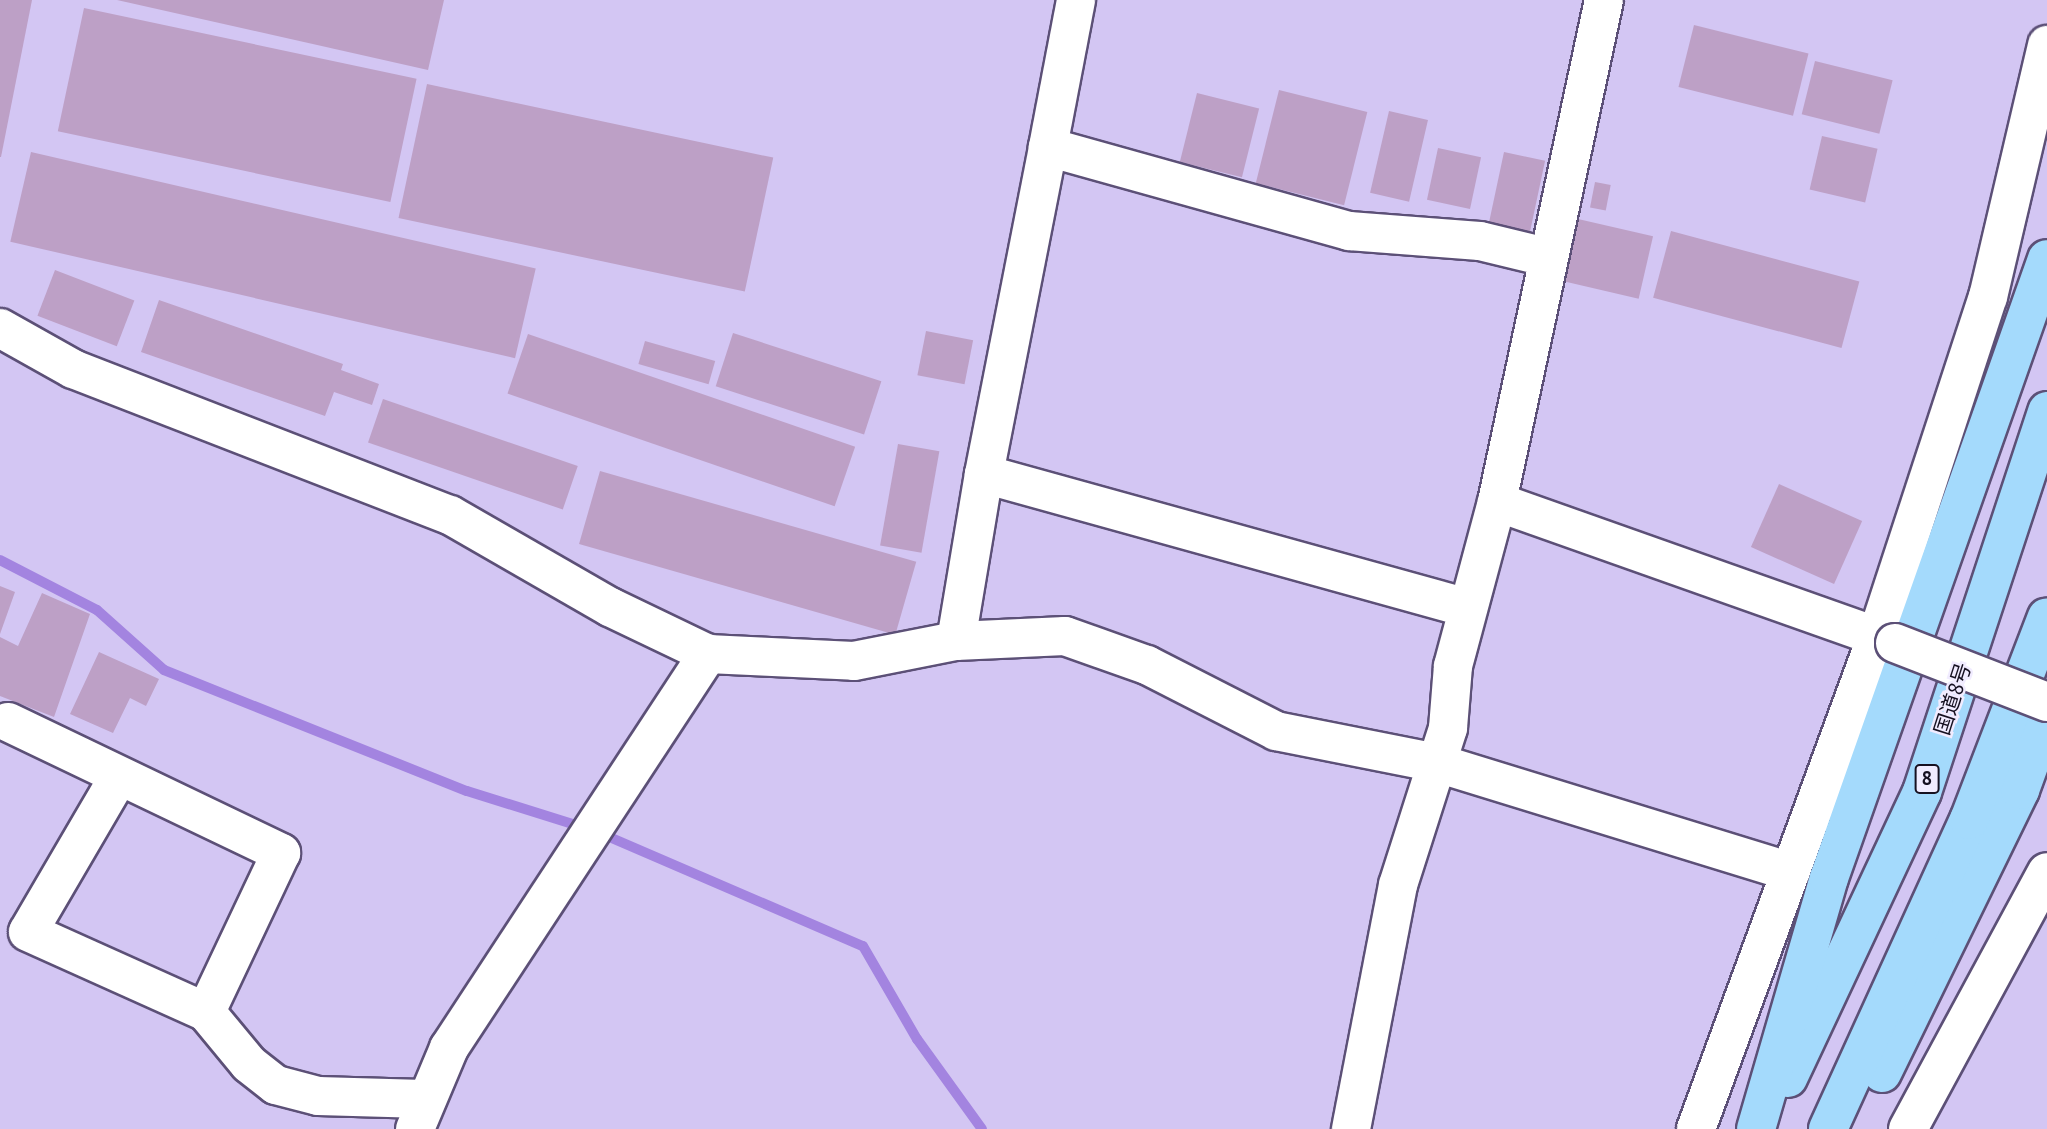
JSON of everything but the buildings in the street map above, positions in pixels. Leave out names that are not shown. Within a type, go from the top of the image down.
[{"type":"highway","points":[[1759,1129],[1829,878],[2047,259]]},
{"type":"highway","name":"国道8号","points":[[1759,1129],[1821,1017],[1922,792],[2047,411]]},
{"type":"highway","points":[[1828,1129],[1969,820],[2047,617]]},
{"type":"highway","points":[[1850,1129],[1911,1023],[2047,716]]},
{"type":"street","points":[[957,641],[984,474],[1076,0]]},
{"type":"street","points":[[1351,1129],[1398,885],[1437,763],[1468,608],[1497,502],[1546,257],[1604,0]]},
{"type":"street","points":[[1696,1129],[1791,872],[1886,640],[1988,297],[2047,45]]},
{"type":"street","points":[[1048,147],[1349,231],[1480,241],[1546,257]]},
{"type":"street","points":[[0,328],[73,369],[450,515],[610,607],[708,654],[853,661],[957,641],[1065,636],[1147,665],[1276,731],[1437,763],[1791,872]]},
{"type":"street","points":[[984,474],[1468,608]]},
{"type":"street","points":[[1497,502],[1886,640],[2047,702]]},
{"type":"street","points":[[118,778],[14,927],[205,1012],[249,1064],[276,1084],[318,1096],[419,1114],[449,1048],[708,654]]},
{"type":"street","points":[[8,722],[118,778],[281,853],[205,1012]]},
{"type":"street","points":[[1908,1129],[2047,872]]},
{"type":"waterway","points":[[0,560],[97,610],[164,670],[467,791],[585,828]]},
{"type":"waterway","points":[[600,833],[863,946],[917,1039],[982,1129]]}]
